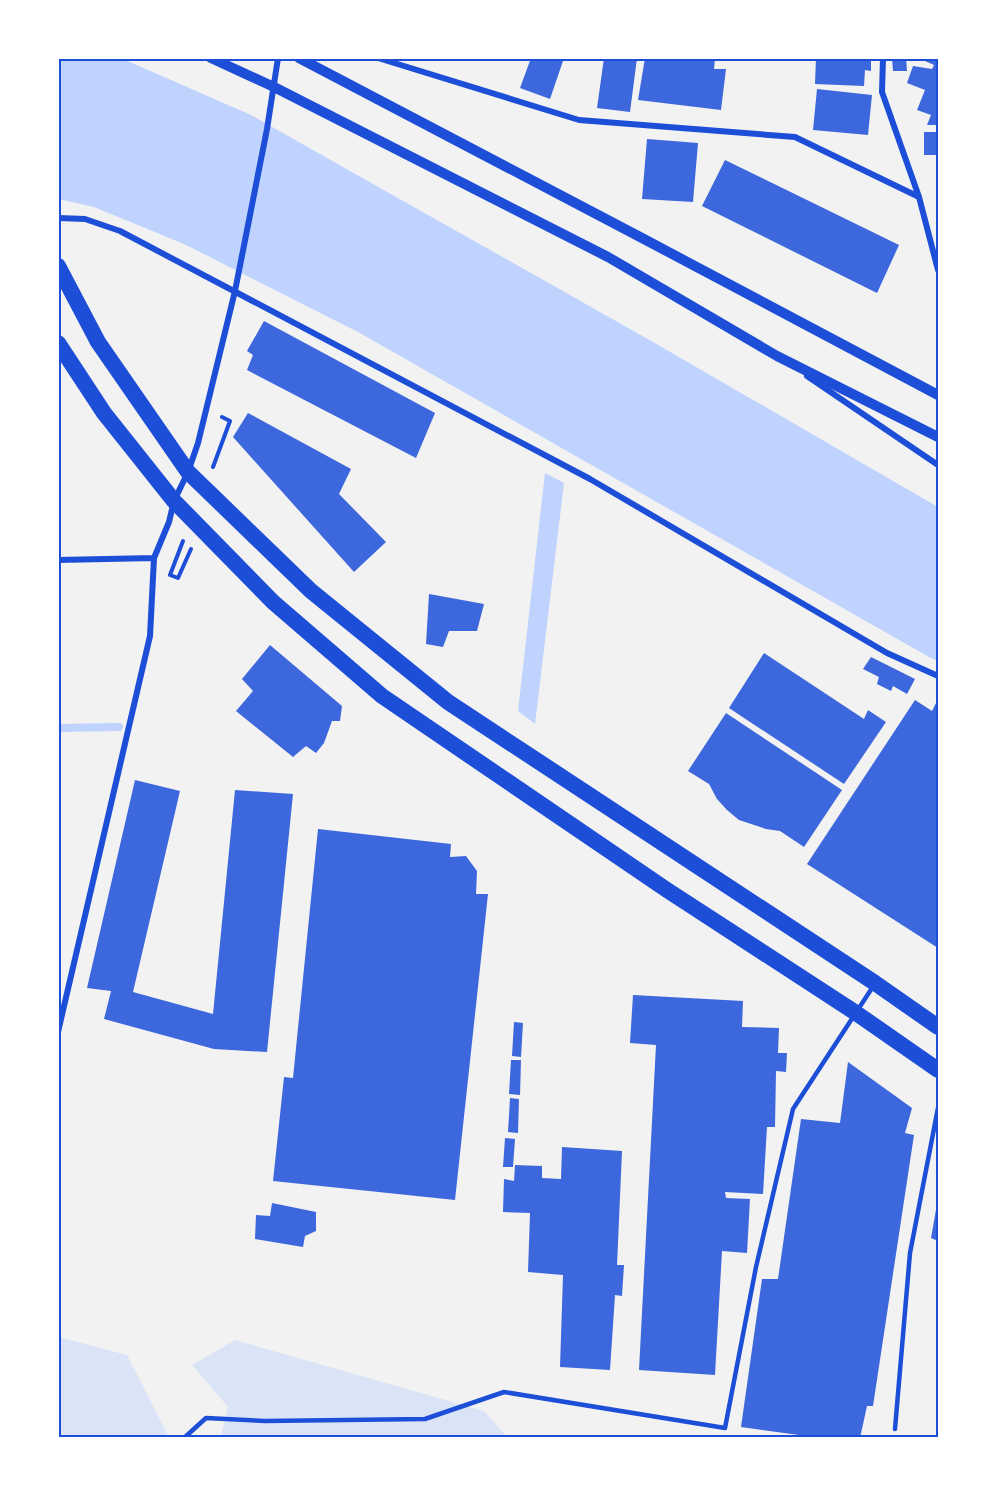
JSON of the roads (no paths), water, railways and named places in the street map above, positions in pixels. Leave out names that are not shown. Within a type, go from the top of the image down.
[{"type":"highway","points":[[58,266],[98,342],[188,472],[311,591],[448,702],[876,983],[939,1027]]},
{"type":"highway","points":[[58,343],[104,413],[174,501],[273,602],[382,696],[657,883],[939,1070]]},
{"type":"street","points":[[211,58],[274,87],[608,257],[777,356],[939,465]]},
{"type":"street","points":[[58,1032],[150,636],[154,558],[198,443],[235,291],[267,129],[278,58]]},
{"type":"street","points":[[298,58],[939,395]]},
{"type":"street","points":[[378,58],[579,120],[795,137],[919,197]]},
{"type":"street","points":[[883,58],[882,92],[919,197],[939,270]]},
{"type":"street","points":[[58,218],[85,219],[120,231],[590,479],[887,653],[939,676]]},
{"type":"street","points":[[777,356],[939,437]]},
{"type":"street","points":[[58,560],[154,558]]},
{"type":"lane","points":[[184,1437],[206,1418],[265,1421],[425,1419],[504,1392],[725,1428],[756,1268],[793,1109],[876,983]]},
{"type":"lane","points":[[895,1429],[910,1252],[939,1108]]},
{"type":"water","points":[[59,59],[123,59],[251,115],[653,342],[938,507],[938,661],[358,332],[184,244],[94,207],[59,199]]},
{"type":"water","points":[[545,473],[564,483],[535,724],[518,711]]},
{"type":"waterway","points":[[58,728],[119,727]]}]
